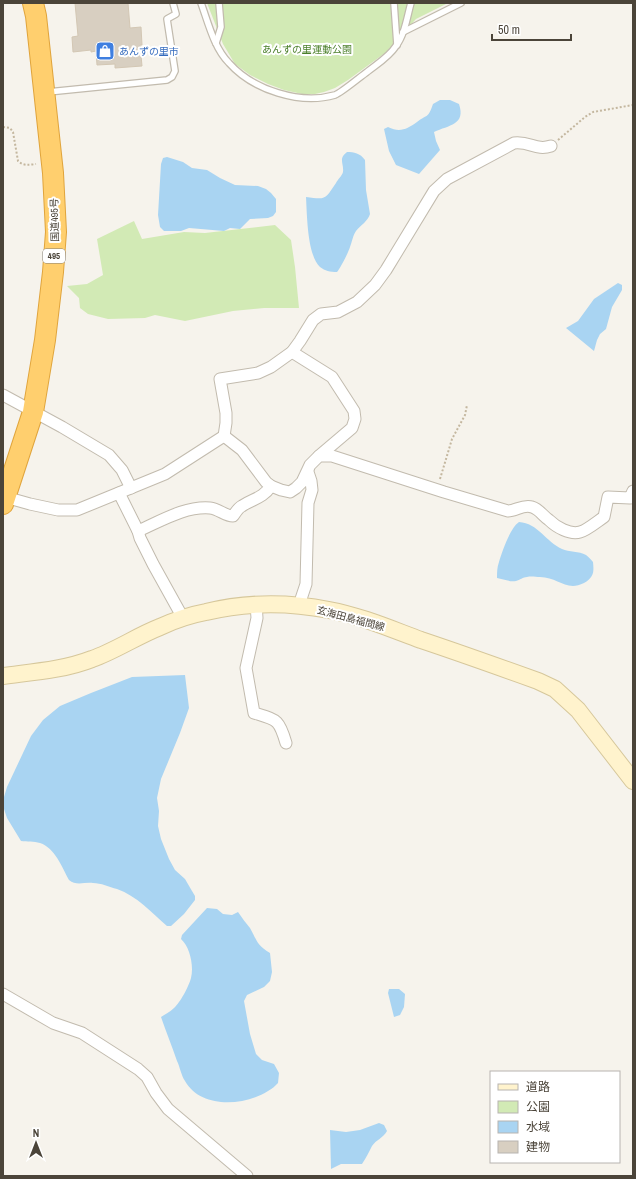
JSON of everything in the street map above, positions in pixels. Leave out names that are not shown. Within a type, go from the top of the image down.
[{"type":"highway","name":"国道495号","points":[[4,500],[33,412],[45,340],[56,232],[53,173],[36,16],[33,3]]},
{"type":"main road","name":"玄海田島福間線","points":[[3,676],[50,670],[78,664],[93,659],[159,627],[207,611],[256,604],[299,605],[330,610],[362,619],[531,678],[555,689],[578,710],[633,781]]},
{"type":"street","points":[[4,500],[58,510],[77,510],[165,474],[224,436],[226,413],[220,379],[258,373],[271,366],[292,352],[313,320],[322,314],[338,312],[357,302],[375,285],[386,270],[434,191],[447,179],[514,143],[522,142],[540,148],[551,146]]},
{"type":"street","points":[[224,436],[242,450],[266,482],[271,486],[290,492],[299,485],[308,472],[310,466],[319,456],[352,428],[355,420],[354,411],[332,377],[292,352]]},
{"type":"street","points":[[3,395],[62,427],[109,455],[122,470],[131,488]]},
{"type":"street","points":[[319,456],[332,456],[508,511],[514,511],[522,507],[530,506],[536,508],[557,527],[571,532],[581,532],[604,517],[608,498],[630,498],[633,491]]},
{"type":"street","points":[[299,605],[306,584],[308,503],[312,490],[308,472]]},
{"type":"street","points":[[138,531],[185,511],[198,508],[212,508],[228,516],[233,516],[240,507],[248,502],[256,500],[267,492],[271,486]]},
{"type":"street","points":[[119,493],[153,564],[183,618]]},
{"type":"street","points":[[256,604],[257,618],[246,668],[254,713],[279,722],[286,743]]},
{"type":"street","points":[[3,994],[53,1023],[82,1034],[138,1069],[147,1077],[156,1093],[168,1109],[247,1176]]},
{"type":"lane","points":[[44,93],[166,80],[172,77],[174,71],[167,20],[176,14],[173,3]]},
{"type":"lane","points":[[201,3],[216,43],[228,63],[243,76],[267,89],[293,97],[315,98],[336,94],[388,56],[397,46],[403,32],[411,3]]},
{"type":"lane","points":[[216,43],[221,27],[219,3]]},
{"type":"lane","points":[[394,3],[397,46]]},
{"type":"lane","points":[[403,32],[461,3]]},
{"type":"path","points":[[551,146],[593,112],[633,105]]},
{"type":"path","points":[[3,127],[10,128],[13,132],[18,161],[24,165],[36,164]]},
{"type":"path","points":[[437,490],[452,439],[465,415],[467,405]]},
{"type":"green space","name":"あんずの里運動公園","points":[[207,3],[448,3],[416,19],[385,53],[348,80],[335,88],[324,92],[302,94],[284,90],[268,84],[250,75],[235,64],[223,44]]},
{"type":"green space","points":[[134,221],[142,239],[184,232],[205,233],[275,225],[291,240],[299,308],[264,308],[233,311],[185,321],[155,315],[145,318],[108,319],[88,314],[80,308],[79,298],[67,286],[87,284],[103,275],[97,239]]},
{"type":"water","points":[[440,100],[450,100],[459,104],[461,111],[458,120],[455,123],[434,132],[440,150],[419,174],[396,165],[389,151],[384,129],[388,127],[400,130],[410,127],[427,116],[433,104]]},
{"type":"water","points":[[347,152],[357,153],[365,160],[366,190],[370,214],[355,233],[348,252],[337,272],[332,272],[320,267],[312,253],[308,234],[306,197],[322,198],[330,192],[343,172],[342,159],[344,154]]},
{"type":"water","points":[[167,157],[183,162],[192,168],[207,170],[235,185],[258,186],[266,189],[276,199],[276,212],[273,216],[268,218],[250,219],[240,229],[230,228],[224,231],[189,228],[181,231],[164,231],[160,227],[158,215],[161,164],[163,158]]},
{"type":"water","points":[[618,283],[622,285],[622,290],[612,307],[606,329],[600,334],[594,351],[566,328],[578,321],[594,299]]},
{"type":"water","points":[[519,522],[526,523],[537,529],[556,546],[562,549],[587,556],[593,562],[592,576],[584,583],[572,586],[546,578],[524,577],[516,581],[508,581],[497,578],[498,566],[504,547],[512,529]]},
{"type":"water","points":[[185,675],[189,708],[161,779],[157,798],[159,811],[158,826],[161,839],[169,859],[175,870],[185,879],[195,896],[195,900],[184,914],[171,926],[167,926],[144,905],[124,892],[99,884],[77,883],[69,880],[58,858],[50,849],[40,843],[21,841],[7,818],[4,809],[4,797],[7,787],[31,736],[43,720],[60,706],[132,677]]},
{"type":"water","points":[[207,908],[217,909],[223,914],[232,915],[238,912],[250,928],[259,945],[270,953],[272,972],[270,981],[264,987],[247,995],[244,1001],[250,1034],[256,1054],[262,1060],[274,1064],[279,1073],[278,1083],[271,1089],[247,1100],[224,1102],[212,1100],[201,1096],[192,1090],[182,1076],[161,1017],[176,1006],[191,978],[192,962],[187,947],[181,939],[182,935]]},
{"type":"water","points":[[389,989],[399,989],[405,994],[404,1007],[400,1015],[394,1017],[388,993]]},
{"type":"water","points":[[379,1123],[384,1125],[387,1131],[375,1142],[362,1164],[341,1164],[331,1169],[330,1130],[346,1132],[360,1130]]},
{"type":"building","points":[[75,3],[128,3],[130,28],[141,27],[142,45],[140,45],[142,66],[115,68],[115,64],[97,65],[96,51],[91,52],[91,50],[73,52],[72,37],[78,36]]},
{"type":"place","name":"あんずの里市","points":[[105,51]]}]
